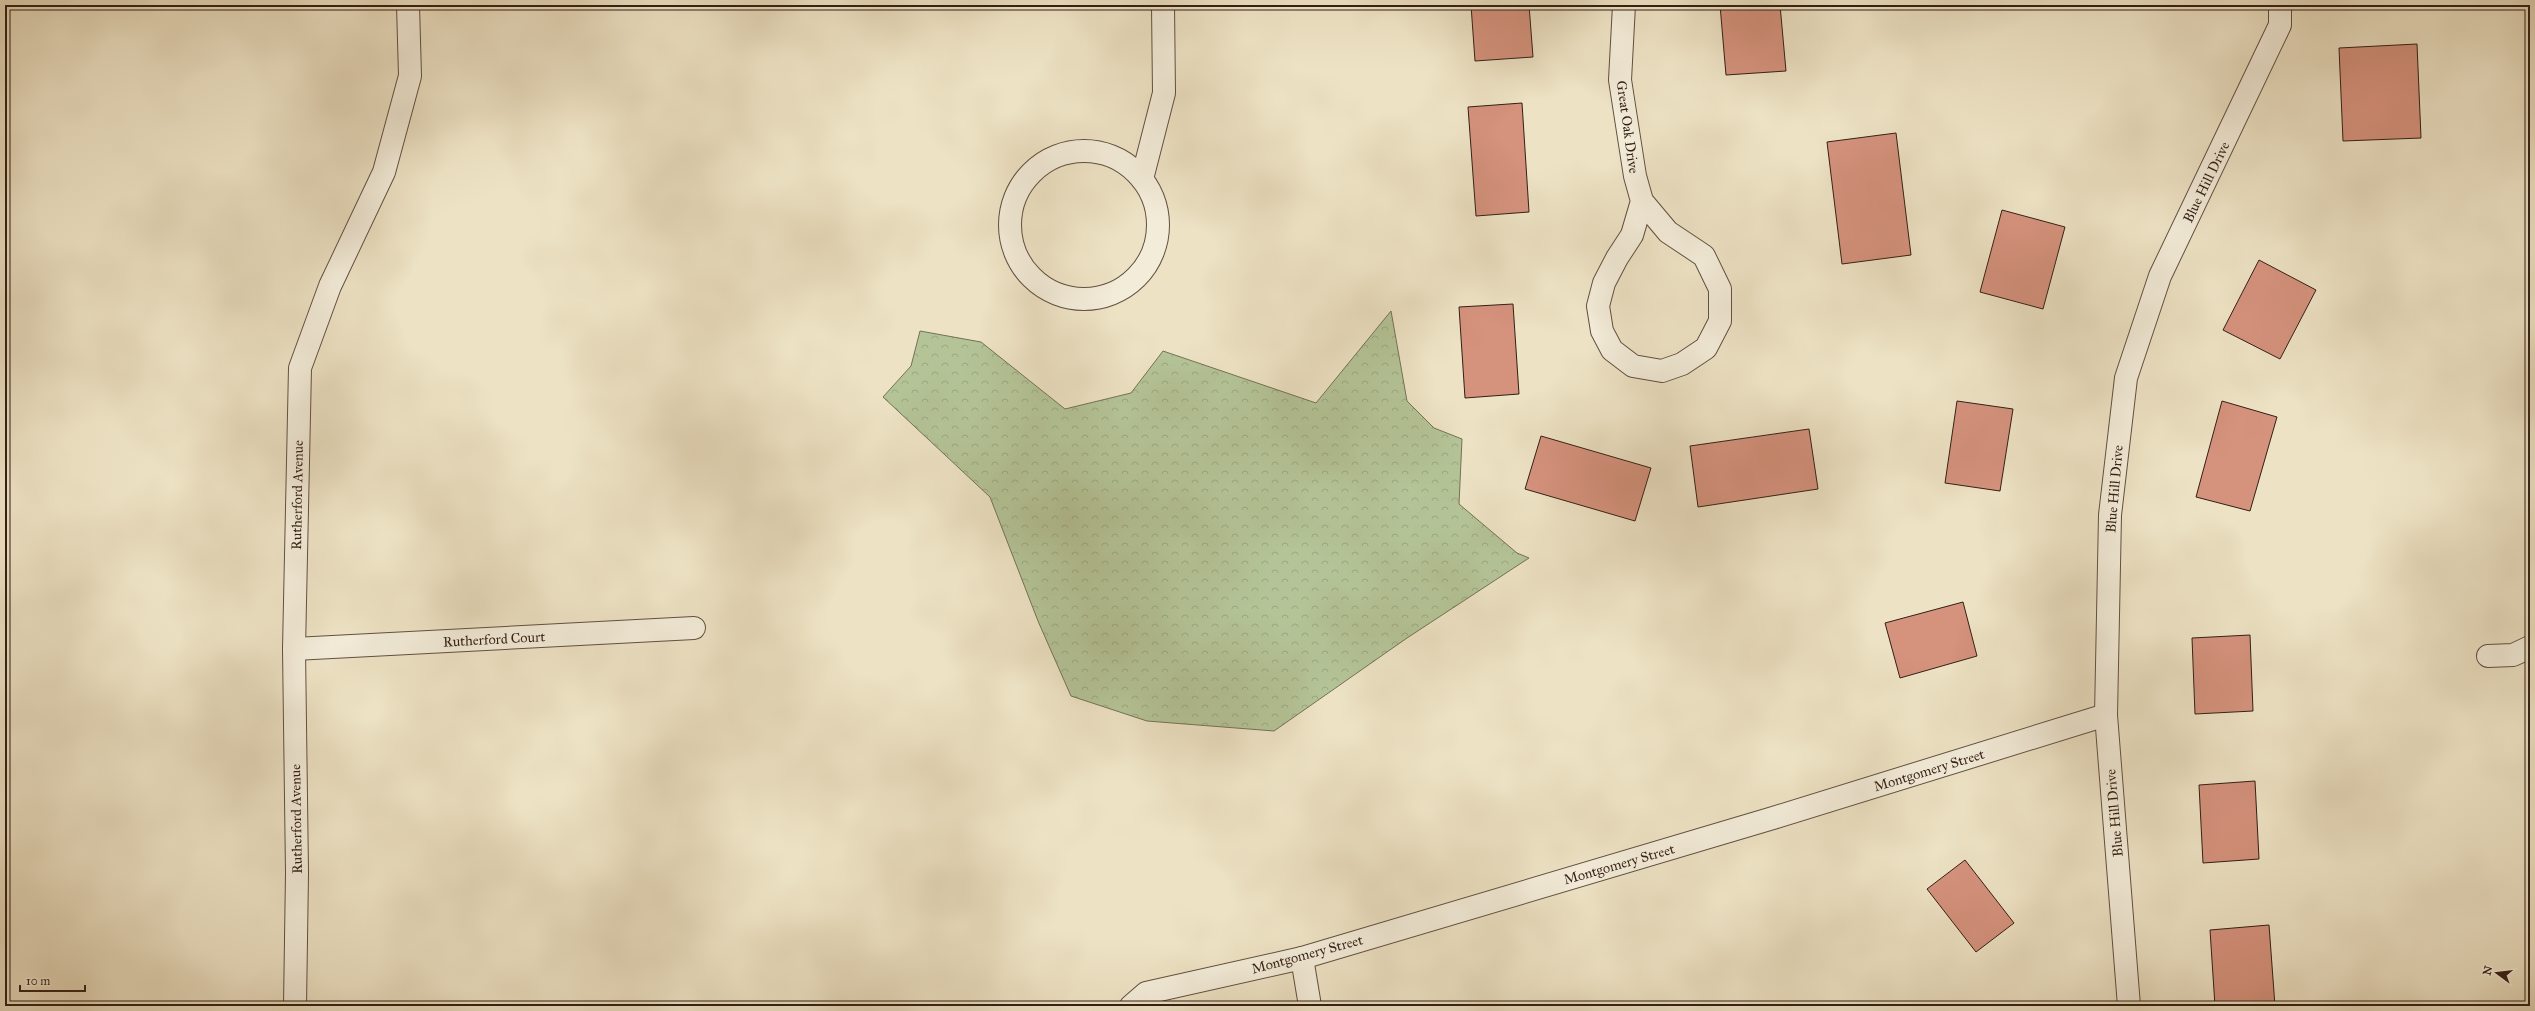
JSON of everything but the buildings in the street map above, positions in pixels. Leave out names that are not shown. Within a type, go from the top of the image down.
[{"type":"street","name":"Rutherford Avenue","points":[[295,1006],[297,873],[294,649],[300,368],[330,286],[384,172],[410,76],[408,5]]},
{"type":"street","points":[[1142,179],[1123,162],[1101,153],[1077,151],[1060,155],[1034,170],[1019,189],[1011,211],[1010,235],[1016,258],[1031,278],[1049,292],[1072,299],[1098,299],[1121,290],[1140,273],[1154,251],[1158,226],[1154,201],[1142,179],[1164,93],[1163,5]]},
{"type":"street","name":"Great Oak Drive","points":[[1624,5],[1620,80],[1635,176],[1642,201],[1668,232],[1704,256],[1720,290],[1720,321],[1706,348],[1682,364],[1662,371],[1633,366],[1612,350],[1602,331],[1598,306],[1604,283],[1616,258],[1632,234],[1642,201]]},
{"type":"street","name":"Blue Hill Drive","points":[[2129,1006],[2106,715],[2110,515],[2126,378],[2160,276],[2280,25],[2280,5]]},
{"type":"street","name":"Rutherford Court","points":[[294,649],[694,628]]},
{"type":"street","points":[[2488,656],[2513,655],[2530,647]]},
{"type":"street","name":"Montgomery Street","points":[[1131,1006],[1146,993],[1302,958],[1766,821],[2106,715]]},
{"type":"street","points":[[1302,958],[1310,1006]]},
{"type":"green space","points":[[1391,311],[1407,401],[1434,428],[1462,439],[1459,504],[1517,553],[1529,558],[1407,638],[1274,731],[1147,721],[1071,696],[1038,621],[990,497],[883,397],[911,366],[920,331],[981,342],[1065,409],[1131,393],[1163,351],[1316,403]]}]
